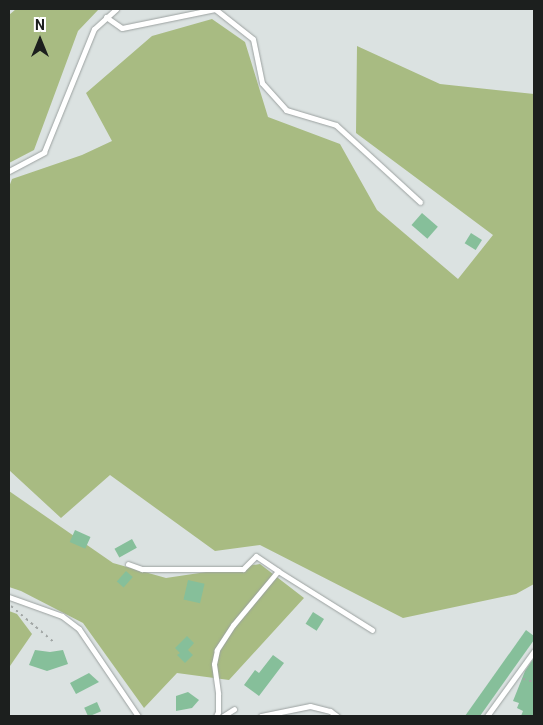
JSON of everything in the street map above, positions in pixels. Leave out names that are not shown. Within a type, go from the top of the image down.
[{"type":"lane","points":[[9,171],[44,152],[94,28],[116,9]]},
{"type":"lane","points":[[106,18],[122,28],[215,9],[254,39],[262,83],[286,110],[336,125],[420,202]]},
{"type":"lane","points":[[128,564],[142,569],[243,569],[256,556],[372,630]]},
{"type":"lane","points":[[216,716],[218,712],[218,694],[214,664],[217,650],[233,625],[278,571]]},
{"type":"lane","points":[[9,597],[62,616],[79,629],[138,716]]},
{"type":"lane","points":[[487,716],[534,651]]},
{"type":"lane","points":[[261,716],[310,706],[330,711],[337,716]]},
{"type":"lane","points":[[223,716],[234,709]]},
{"type":"path","points":[[9,605],[17,609],[55,643]]},
{"type":"path","points":[[516,676],[534,682]]},
{"type":"green space","points":[[16,9],[99,9],[78,31],[34,150],[9,163],[9,15]]},
{"type":"green space","points":[[212,19],[245,42],[268,117],[340,144],[377,210],[458,279],[493,235],[356,133],[357,46],[440,84],[534,94],[534,584],[516,594],[403,618],[260,545],[215,551],[110,475],[61,518],[9,470],[9,187],[12,179],[82,155],[112,141],[86,93],[152,36]]},
{"type":"green space","points":[[9,491],[113,563],[166,578],[260,564],[304,598],[229,680],[177,673],[144,708],[83,623],[21,591],[9,587]]},
{"type":"green space","points":[[9,611],[17,614],[32,634],[10,666]]},
{"type":"building","points":[[422,213],[438,227],[427,239],[412,225]]},
{"type":"building","points":[[471,233],[482,240],[476,250],[465,243]]},
{"type":"building","points":[[75,530],[91,537],[85,549],[70,542]]},
{"type":"building","points":[[132,539],[137,548],[119,557],[115,549]]},
{"type":"building","points":[[126,571],[133,577],[124,587],[117,582]]},
{"type":"building","points":[[188,580],[205,584],[200,603],[184,599]]},
{"type":"building","points":[[313,612],[324,619],[317,631],[306,624]]},
{"type":"building","points":[[526,630],[534,636],[534,640],[480,716],[465,716]]},
{"type":"building","points":[[187,636],[194,643],[188,650],[193,655],[185,663],[177,655],[180,653],[175,648]]},
{"type":"building","points":[[35,650],[50,652],[63,650],[68,664],[47,671],[29,665]]},
{"type":"building","points":[[273,655],[284,663],[259,696],[244,685],[255,670],[259,673]]},
{"type":"building","points":[[534,658],[534,716],[521,716],[523,711],[517,708],[519,703],[513,701],[525,671]]},
{"type":"building","points":[[89,673],[99,682],[76,694],[70,683]]},
{"type":"building","points":[[188,692],[199,700],[192,708],[176,711],[176,696]]},
{"type":"building","points":[[97,702],[101,711],[88,716],[84,708]]}]
